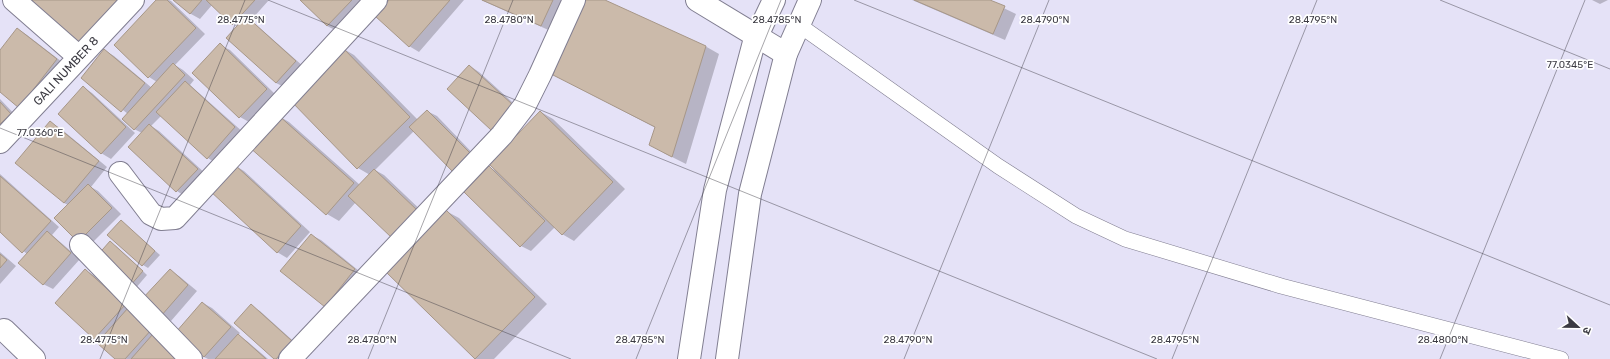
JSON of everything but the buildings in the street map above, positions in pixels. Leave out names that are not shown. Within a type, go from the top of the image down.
[{"type":"street","points":[[14,0],[79,57]]},
{"type":"street","name":"GALI NUMBER 8","points":[[0,142],[133,0]]},
{"type":"street","points":[[120,174],[151,214],[161,219],[174,218],[376,0]]},
{"type":"street","points":[[290,359],[502,135],[525,105],[574,0]]},
{"type":"street","points":[[697,0],[786,54]]},
{"type":"street","points":[[689,359],[715,190],[754,42],[774,0]]},
{"type":"street","points":[[727,359],[750,194],[786,54],[809,0]]},
{"type":"street","points":[[81,245],[191,359]]},
{"type":"street","points":[[4,330],[34,359]]},
{"type":"lane","points":[[799,25],[998,166],[1076,216],[1125,239],[1281,286],[1562,359]]}]
